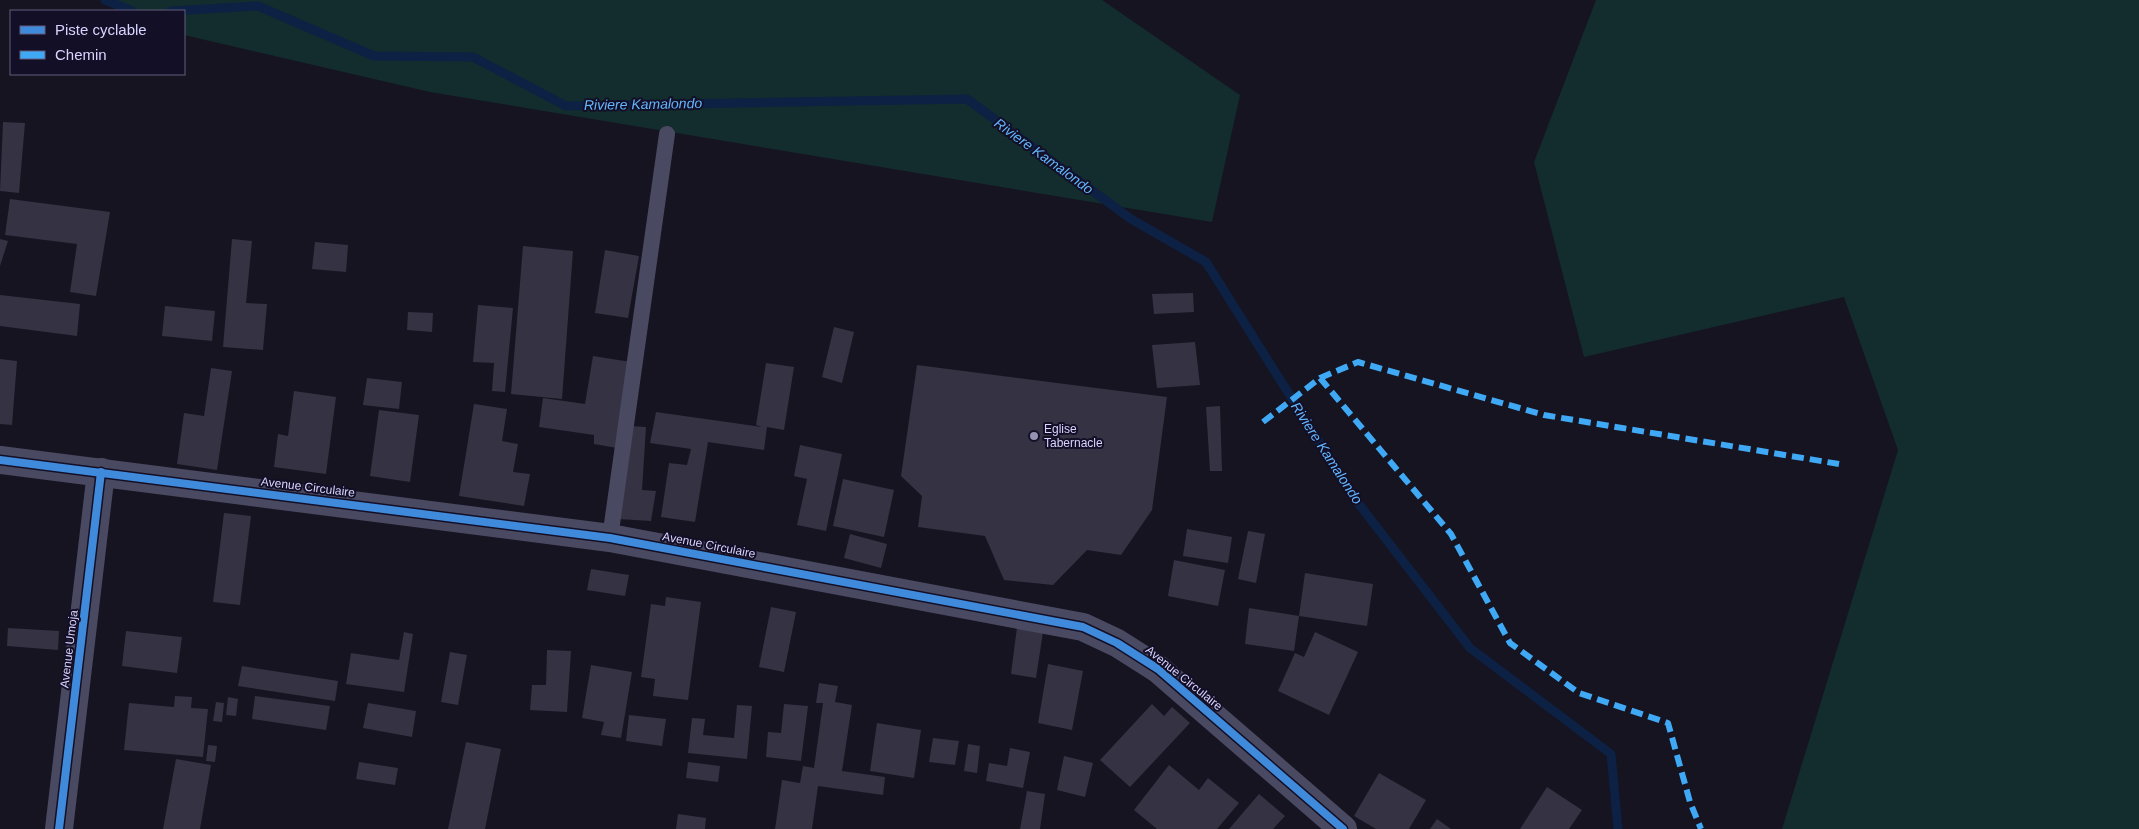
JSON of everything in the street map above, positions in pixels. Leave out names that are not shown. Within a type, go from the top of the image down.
[{"type":"street","name":"Avenue Circulaire","points":[[0,460],[610,538],[1083,627],[1117,643],[1158,669],[1343,829]]},
{"type":"street","name":"Avenue Umoja","points":[[59,829],[101,472]]},
{"type":"lane","points":[[610,538],[667,134]]},
{"type":"green space","points":[[101,0],[1102,0],[1240,95],[1212,222],[430,92],[185,35],[185,10],[124,10]]},
{"type":"green space","points":[[1596,0],[2139,0],[2139,829],[1782,829],[1898,450],[1844,297],[1584,357],[1534,162]]},
{"type":"building","points":[[3,122],[25,123],[19,193],[0,191]]},
{"type":"building","points":[[10,199],[110,212],[96,296],[70,292],[77,244],[5,235]]},
{"type":"building","points":[[0,239],[8,241],[0,266]]},
{"type":"building","points":[[232,239],[252,241],[246,303],[267,304],[263,350],[223,347]]},
{"type":"building","points":[[315,242],[348,245],[346,272],[312,269]]},
{"type":"building","points":[[523,246],[573,251],[562,399],[511,394]]},
{"type":"building","points":[[605,250],[639,256],[628,318],[595,313]]},
{"type":"building","points":[[1193,293],[1194,312],[1154,314],[1152,294]]},
{"type":"building","points":[[0,295],[80,304],[77,336],[0,326]]},
{"type":"building","points":[[478,305],[513,308],[505,392],[492,391],[494,363],[473,362]]},
{"type":"building","points":[[165,306],[215,311],[212,341],[162,336]]},
{"type":"building","points":[[408,312],[433,313],[432,332],[407,330]]},
{"type":"building","points":[[834,327],[854,332],[842,383],[822,377]]},
{"type":"building","points":[[1195,342],[1200,385],[1157,388],[1152,345]]},
{"type":"building","points":[[593,356],[631,362],[617,448],[594,444],[594,435],[539,427],[543,398],[585,404]]},
{"type":"building","points":[[0,359],[17,361],[12,425],[0,424]]},
{"type":"building","points":[[766,363],[794,367],[784,430],[767,427],[764,450],[708,442],[695,522],[661,517],[669,463],[687,465],[691,449],[650,443],[656,412],[762,427],[756,425]]},
{"type":"building","name":"Eglise Tabernacle","points":[[917,365],[1167,397],[1152,510],[1121,555],[1087,550],[1053,585],[1004,580],[985,536],[918,527],[922,496],[901,476]]},
{"type":"building","points":[[211,368],[232,371],[217,470],[177,464],[184,413],[204,416]]},
{"type":"building","points":[[367,378],[402,382],[399,409],[363,405]]},
{"type":"building","points":[[294,391],[336,397],[326,474],[274,467],[278,434],[288,436]]},
{"type":"building","points":[[474,404],[507,409],[502,441],[518,444],[513,472],[530,474],[524,506],[459,496]]},
{"type":"building","points":[[1220,406],[1222,471],[1210,471],[1206,407]]},
{"type":"building","points":[[379,410],[419,415],[410,482],[370,476]]},
{"type":"building","points":[[629,426],[646,427],[642,490],[656,491],[651,521],[618,519]]},
{"type":"building","points":[[800,445],[842,454],[826,531],[797,525],[807,479],[794,476]]},
{"type":"building","points":[[843,479],[894,490],[884,537],[833,526]]},
{"type":"building","points":[[224,513],[251,516],[240,605],[213,602]]},
{"type":"building","points":[[1187,529],[1232,537],[1228,563],[1183,556]]},
{"type":"building","points":[[1248,531],[1265,534],[1256,583],[1238,579]]},
{"type":"building","points":[[850,534],[887,544],[881,568],[844,558]]},
{"type":"building","points":[[1174,560],[1225,570],[1218,606],[1168,596]]},
{"type":"building","points":[[591,569],[629,575],[625,596],[587,590]]},
{"type":"building","points":[[1305,573],[1373,584],[1367,626],[1299,616]]},
{"type":"building","points":[[666,597],[701,602],[688,700],[653,696],[655,679],[641,677],[651,604],[665,606]]},
{"type":"building","points":[[771,607],[796,612],[784,672],[759,667]]},
{"type":"building","points":[[1249,608],[1299,616],[1294,651],[1245,644]]},
{"type":"building","points":[[1017,627],[1043,632],[1036,678],[1011,674]]},
{"type":"building","points":[[8,628],[59,631],[58,650],[7,646]]},
{"type":"building","points":[[126,631],[182,637],[177,673],[122,666]]},
{"type":"building","points":[[404,632],[413,634],[404,692],[346,684],[351,653],[399,660]]},
{"type":"building","points":[[1315,632],[1358,652],[1329,715],[1278,691],[1295,653],[1304,657]]},
{"type":"building","points":[[547,650],[571,651],[567,712],[530,710],[532,685],[546,685]]},
{"type":"building","points":[[450,652],[467,655],[458,705],[441,702]]},
{"type":"building","points":[[1048,664],[1083,671],[1072,730],[1038,723]]},
{"type":"building","points":[[591,665],[632,672],[621,738],[601,735],[604,722],[582,718]]},
{"type":"building","points":[[242,666],[338,681],[335,701],[238,686]]},
{"type":"building","points":[[819,683],[838,686],[835,702],[852,705],[842,771],[885,777],[883,795],[818,786],[812,829],[775,829],[782,780],[800,783],[803,766],[814,768],[823,703],[816,703]]},
{"type":"building","points":[[175,696],[192,697],[191,708],[208,709],[203,757],[124,750],[129,703],[174,707]]},
{"type":"building","points":[[255,696],[330,706],[326,730],[252,719]]},
{"type":"building","points":[[228,697],[238,699],[236,716],[226,715]]},
{"type":"building","points":[[216,702],[224,703],[222,722],[213,721]]},
{"type":"building","points":[[368,703],[416,711],[412,737],[363,728]]},
{"type":"building","points":[[784,704],[808,706],[801,761],[766,757],[768,732],[781,733]]},
{"type":"building","points":[[1152,704],[1164,716],[1172,707],[1190,723],[1130,787],[1100,760]]},
{"type":"building","points":[[737,705],[752,706],[747,759],[688,753],[692,718],[705,719],[703,735],[734,738]]},
{"type":"building","points":[[629,715],[666,719],[662,746],[626,741]]},
{"type":"building","points":[[877,723],[921,730],[914,778],[870,771]]},
{"type":"building","points":[[933,738],[959,741],[955,765],[929,762]]},
{"type":"building","points":[[466,742],[501,749],[485,829],[448,829]]},
{"type":"building","points":[[968,744],[980,746],[977,773],[964,771]]},
{"type":"building","points":[[208,745],[217,746],[215,762],[206,761]]},
{"type":"building","points":[[1010,748],[1030,752],[1023,788],[986,781],[989,763],[1007,766]]},
{"type":"building","points":[[1064,756],[1093,763],[1085,797],[1057,790]]},
{"type":"building","points":[[176,759],[211,765],[200,829],[163,829]]},
{"type":"building","points":[[359,762],[398,768],[395,785],[356,779]]},
{"type":"building","points":[[688,762],[720,766],[718,782],[686,778]]},
{"type":"building","points":[[1169,765],[1199,790],[1208,778],[1239,803],[1217,829],[1157,829],[1134,810]]},
{"type":"building","points":[[1379,773],[1426,800],[1409,829],[1376,829],[1354,816]]},
{"type":"building","points":[[1547,787],[1582,810],[1569,829],[1520,829]]},
{"type":"building","points":[[1027,791],[1045,794],[1040,829],[1020,829]]},
{"type":"building","points":[[1259,794],[1285,816],[1273,829],[1229,829]]},
{"type":"building","points":[[678,814],[706,818],[705,829],[676,829]]},
{"type":"building","points":[[1437,819],[1451,829],[1430,829]]},
{"type":"waterway","name":"Riviere Kamalondo","points":[[105,0],[130,10]]},
{"type":"waterway","name":"Riviere Kamalondo","points":[[185,10],[258,6],[374,56],[473,57],[566,106],[967,99],[1131,219],[1206,262],[1355,499],[1470,648],[1611,754],[1618,829]]},
{"type":"marked path","points":[[1263,422],[1320,378],[1358,362],[1544,415],[1839,464]]},
{"type":"marked path","points":[[1320,378],[1451,534],[1510,643],[1579,693],[1668,723],[1690,802],[1701,829]]},
{"type":"cycle path","points":[[0,460],[610,538],[1083,627],[1117,643],[1158,669],[1343,829]]},
{"type":"cycle path","points":[[59,829],[101,472]]},
{"type":"place","name":"Eglise Tabernacle","points":[[1034,436]]}]
